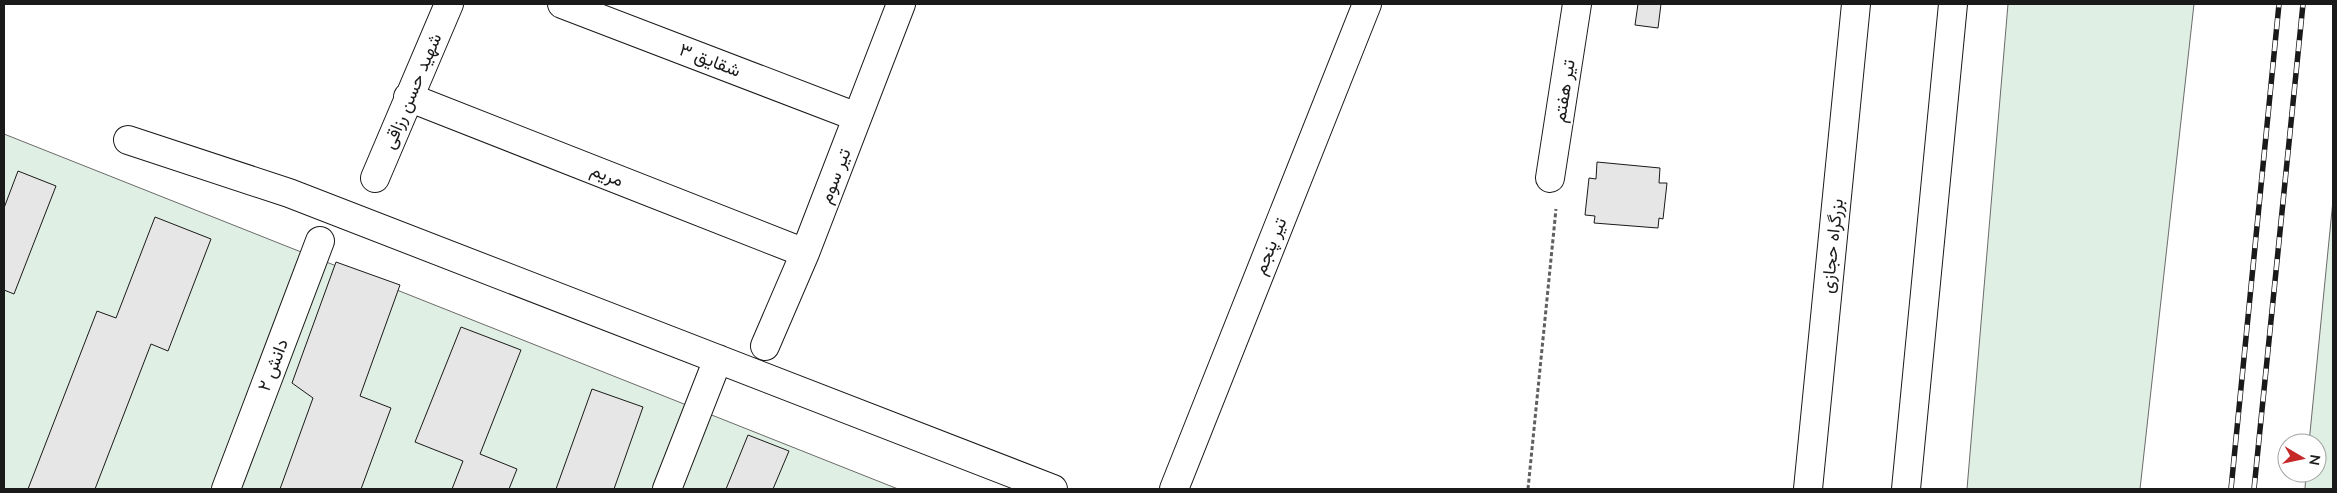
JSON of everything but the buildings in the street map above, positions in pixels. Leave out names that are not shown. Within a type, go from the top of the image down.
[{"type":"main road","name":"شهید حسن رزاقی","points":[[375,178],[449,4]]},
{"type":"main road","name":"شقایق ۳","points":[[562,4],[857,117]]},
{"type":"main road","name":"تیر سوم","points":[[765,346],[805,253],[901,4]]},
{"type":"main road","name":"تیر پنجم","points":[[1174,489],[1366,4]]},
{"type":"main road","name":"تیر هفتم","points":[[1550,178],[1577,4]]},
{"type":"main road","name":"بزرگراه حجازی","points":[[1808,489],[1856,4]]},
{"type":"main road","points":[[1906,489],[1953,4]]},
{"type":"main road","name":"مریم","points":[[408,97],[805,253]]},
{"type":"main road","points":[[128,140],[289,193],[1053,489]]},
{"type":"main road","name":"دانش ۲","points":[[226,489],[320,241]]},
{"type":"main road","points":[[667,489],[718,359]]},
{"type":"path","points":[[1528,489],[1557,206]]},
{"type":"green space","points":[[2008,4],[2194,4],[2140,489],[1967,489]]},
{"type":"green space","points":[[4,134],[898,489],[4,489]]},
{"type":"green space","points":[[2333,200],[2333,489],[2305,489],[2305,483],[2327,483],[2327,433],[2310,433]]},
{"type":"railway","points":[[2231,489],[2279,4]]},
{"type":"railway","points":[[2254,489],[2303,4]]}]
